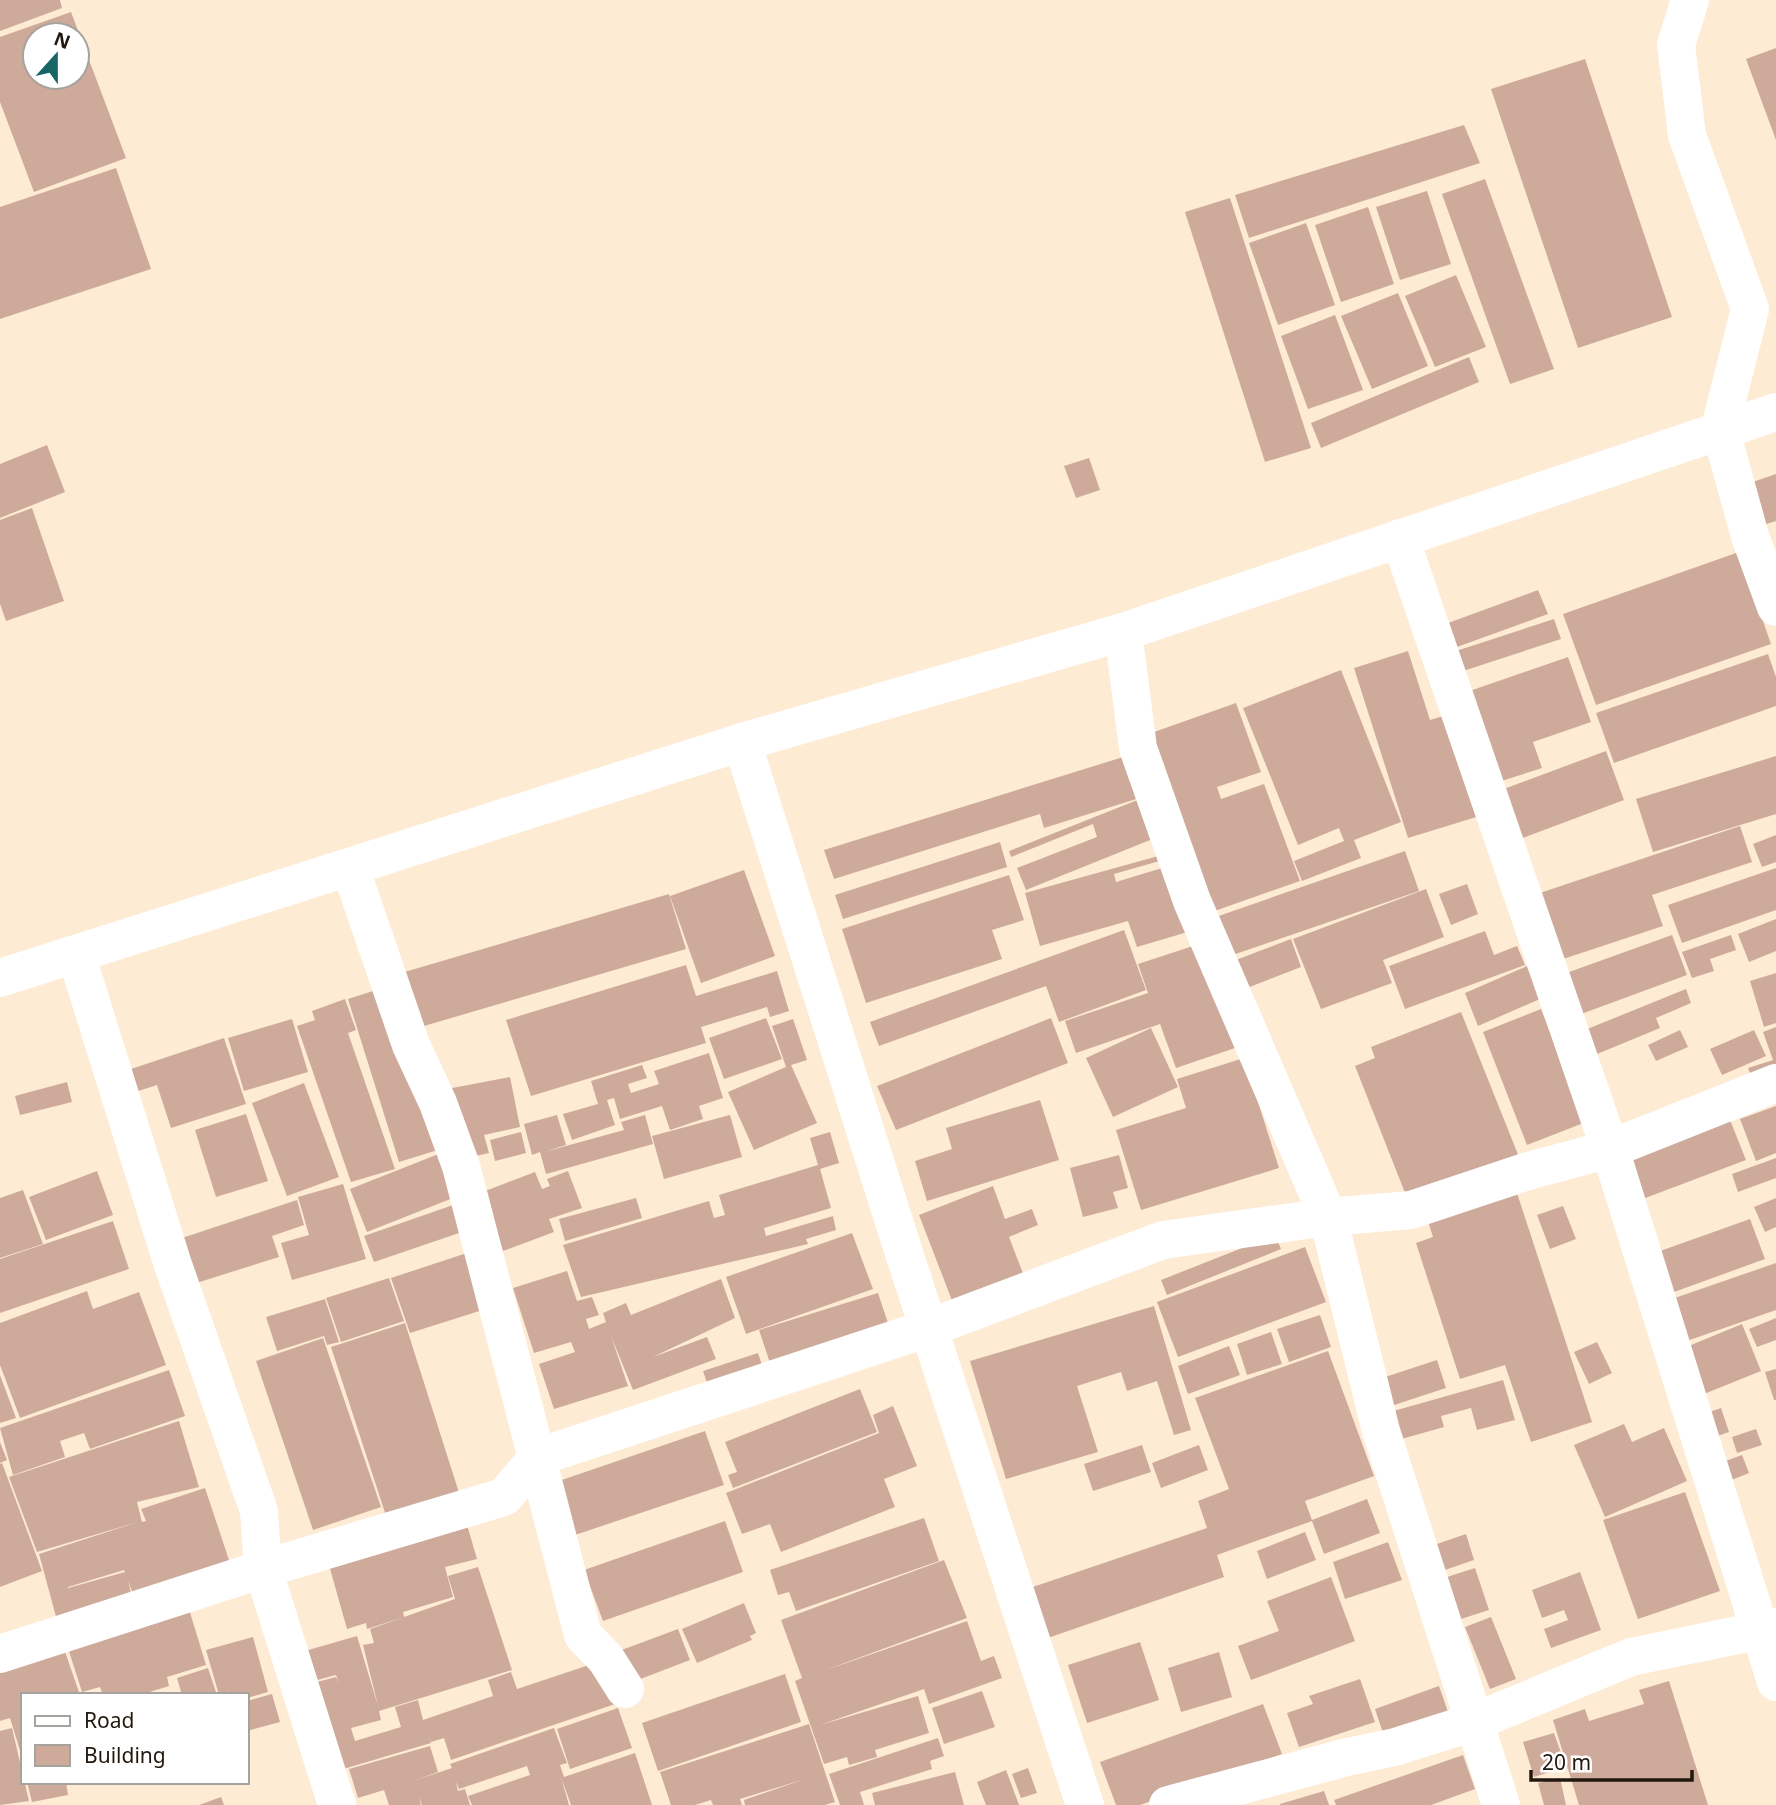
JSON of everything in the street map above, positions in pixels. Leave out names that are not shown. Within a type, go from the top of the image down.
[{"type":"street","points":[[1690,0],[1676,45],[1687,135],[1763,304],[1720,428],[1750,536],[1776,607]]},
{"type":"street","points":[[0,978],[742,742],[1124,632],[1720,428],[1776,412]]},
{"type":"street","points":[[1400,538],[1610,1149],[1768,1628],[1776,1682]]},
{"type":"street","points":[[1124,632],[1138,748],[1192,901],[1328,1217],[1381,1431],[1501,1805]]},
{"type":"street","points":[[742,742],[1085,1805]]},
{"type":"street","points":[[350,867],[411,1045],[438,1104],[461,1166],[583,1635],[625,1689]]},
{"type":"street","points":[[76,954],[172,1262],[259,1511],[263,1569],[337,1805]]},
{"type":"street","points":[[0,1654],[263,1569],[504,1497],[538,1457],[929,1328],[1164,1240],[1328,1217],[1412,1210],[1525,1172],[1610,1149],[1776,1083]]},
{"type":"street","points":[[1168,1805],[1347,1757],[1395,1747],[1474,1722],[1631,1657],[1768,1628]]},
{"type":"building","points":[[0,0],[60,0],[62,8],[0,31]]},
{"type":"building","points":[[71,12],[74,21],[45,21]]},
{"type":"building","points":[[21,30],[21,91],[91,91],[91,65],[126,158],[34,192],[0,102],[0,37]]},
{"type":"building","points":[[1776,48],[1776,140],[1746,59]]},
{"type":"building","points":[[1585,59],[1672,317],[1578,348],[1491,89]]},
{"type":"building","points":[[1464,125],[1480,163],[1249,238],[1235,195]]},
{"type":"building","points":[[116,168],[151,269],[0,319],[0,207]]},
{"type":"building","points":[[1485,179],[1554,369],[1510,384],[1442,194]]},
{"type":"building","points":[[1427,191],[1451,264],[1400,280],[1376,207]]},
{"type":"building","points":[[1230,198],[1311,448],[1265,462],[1185,212]]},
{"type":"building","points":[[1368,207],[1394,284],[1341,302],[1315,225]]},
{"type":"building","points":[[1306,223],[1335,305],[1278,325],[1249,243]]},
{"type":"building","points":[[1456,275],[1486,347],[1435,367],[1405,296]]},
{"type":"building","points":[[1398,293],[1428,366],[1372,389],[1341,316]]},
{"type":"building","points":[[1335,315],[1363,390],[1308,409],[1281,336]]},
{"type":"building","points":[[1469,357],[1479,382],[1321,448],[1311,423]]},
{"type":"building","points":[[47,445],[65,492],[0,518],[0,464]]},
{"type":"building","points":[[1089,458],[1100,490],[1076,498],[1064,466]]},
{"type":"building","points":[[1776,474],[1776,521],[1750,529],[1738,487]]},
{"type":"building","points":[[32,508],[64,601],[6,621],[0,604],[0,520]]},
{"type":"building","points":[[1739,552],[1771,644],[1596,705],[1563,614]]},
{"type":"building","points":[[1538,590],[1548,614],[1457,647],[1448,623]]},
{"type":"building","points":[[1554,619],[1561,639],[1457,673],[1450,653]]},
{"type":"building","points":[[1408,651],[1430,720],[1450,714],[1483,815],[1408,838],[1354,668]]},
{"type":"building","points":[[1768,654],[1776,677],[1776,706],[1614,763],[1596,713]]},
{"type":"building","points":[[1568,657],[1591,722],[1533,742],[1542,768],[1489,785],[1458,695]]},
{"type":"building","points":[[1341,670],[1401,822],[1354,840],[1361,858],[1302,881],[1294,861],[1344,841],[1339,828],[1298,845],[1243,708]]},
{"type":"building","points":[[1236,703],[1261,772],[1217,787],[1221,799],[1264,784],[1300,881],[1206,914],[1140,737]]},
{"type":"building","points":[[1606,751],[1624,800],[1512,842],[1493,793]]},
{"type":"building","points":[[1136,753],[1149,795],[1044,828],[1040,814],[834,879],[824,850]]},
{"type":"building","points":[[1776,756],[1776,814],[1653,852],[1636,799]]},
{"type":"building","points":[[1150,795],[1165,834],[1026,890],[1017,868],[1097,837],[1093,824],[1011,857],[1009,851]]},
{"type":"building","points":[[1740,826],[1752,862],[1652,895],[1663,926],[1554,962],[1531,896]]},
{"type":"building","points":[[1776,835],[1776,862],[1762,867],[1753,844]]},
{"type":"building","points":[[1000,842],[1007,867],[843,919],[835,895]]},
{"type":"building","points":[[1405,851],[1419,891],[1224,958],[1210,919]]},
{"type":"building","points":[[1169,853],[1170,858],[1114,874],[1116,882],[1172,865],[1191,931],[1137,947],[1128,921],[1040,946],[1025,893]]},
{"type":"building","points":[[1776,868],[1776,910],[1682,943],[1668,905]]},
{"type":"building","points":[[744,870],[775,956],[701,983],[670,896]]},
{"type":"building","points":[[1009,875],[1024,920],[992,930],[1002,959],[866,1003],[842,929]]},
{"type":"building","points":[[1467,884],[1478,914],[1451,925],[1439,894]]},
{"type":"building","points":[[1426,889],[1444,937],[1383,960],[1392,983],[1321,1009],[1293,939]]},
{"type":"building","points":[[669,894],[686,949],[407,1031],[391,976]]},
{"type":"building","points":[[1776,919],[1776,951],[1749,962],[1738,934]]},
{"type":"building","points":[[1124,930],[1146,990],[1059,1022],[1046,986],[879,1046],[870,1022]]},
{"type":"building","points":[[1485,931],[1494,955],[1517,946],[1525,965],[1405,1009],[1389,966]]},
{"type":"building","points":[[1672,935],[1687,975],[1573,1017],[1558,976]]},
{"type":"building","points":[[1731,935],[1736,950],[1710,959],[1714,971],[1692,978],[1682,952]]},
{"type":"building","points":[[1291,939],[1301,967],[1247,988],[1236,960]]},
{"type":"building","points":[[1199,944],[1235,1048],[1176,1068],[1160,1024],[1076,1053],[1065,1021],[1148,993],[1138,964]]},
{"type":"building","points":[[686,965],[696,996],[777,971],[789,1011],[770,1017],[767,1007],[701,1027],[706,1043],[531,1096],[506,1020]]},
{"type":"building","points":[[1527,966],[1540,999],[1478,1026],[1465,993]]},
{"type":"building","points":[[1776,973],[1776,1023],[1764,1027],[1750,981]]},
{"type":"building","points":[[389,986],[441,1149],[399,1162],[348,999]]},
{"type":"building","points":[[1686,989],[1691,1003],[1656,1018],[1660,1028],[1585,1059],[1575,1034]]},
{"type":"building","points":[[345,999],[356,1030],[348,1033],[395,1169],[351,1182],[297,1026],[315,1020],[312,1011]]},
{"type":"building","points":[[1541,1009],[1586,1122],[1527,1145],[1483,1032]]},
{"type":"building","points":[[1461,1012],[1525,1172],[1409,1203],[1355,1066],[1375,1058],[1371,1047]]},
{"type":"building","points":[[766,1018],[782,1059],[724,1079],[709,1038]]},
{"type":"building","points":[[1051,1018],[1068,1063],[896,1130],[877,1086]]},
{"type":"building","points":[[292,1019],[308,1072],[244,1091],[228,1038]]},
{"type":"building","points":[[793,1019],[807,1060],[791,1065],[817,1123],[754,1150],[728,1092],[786,1067],[772,1026]]},
{"type":"building","points":[[1776,1027],[1776,1079],[1755,1086],[1748,1068],[1773,1060],[1763,1032]]},
{"type":"building","points":[[1151,1028],[1178,1087],[1113,1117],[1086,1058]]},
{"type":"building","points":[[1680,1030],[1688,1047],[1656,1061],[1648,1045]]},
{"type":"building","points":[[1754,1030],[1766,1056],[1722,1075],[1710,1049]]},
{"type":"building","points":[[224,1038],[246,1104],[171,1128],[157,1085],[129,1094],[122,1072]]},
{"type":"building","points":[[709,1053],[723,1098],[699,1106],[703,1119],[670,1130],[662,1106],[620,1119],[614,1098],[607,1100],[615,1125],[572,1140],[563,1114],[598,1104],[591,1081],[642,1065],[647,1078],[628,1084],[631,1093],[659,1084],[654,1071]]},
{"type":"building","points":[[1244,1058],[1279,1168],[1141,1210],[1116,1130],[1186,1108],[1177,1079]]},
{"type":"building","points":[[510,1077],[520,1127],[484,1135],[489,1153],[462,1159],[447,1089]]},
{"type":"building","points":[[67,1082],[72,1102],[20,1115],[15,1096]]},
{"type":"building","points":[[304,1083],[339,1177],[287,1196],[252,1103]]},
{"type":"building","points":[[1040,1100],[1059,1160],[927,1201],[915,1161],[952,1149],[946,1128]]},
{"type":"building","points":[[1776,1106],[1776,1153],[1756,1161],[1740,1119]]},
{"type":"building","points":[[246,1114],[268,1181],[216,1197],[195,1130]]},
{"type":"building","points":[[557,1115],[566,1145],[544,1152],[624,1130],[621,1122],[645,1115],[653,1144],[546,1174],[540,1152],[532,1155],[524,1124]]},
{"type":"building","points":[[730,1115],[742,1157],[664,1179],[652,1136]]},
{"type":"building","points":[[1728,1115],[1746,1160],[1640,1200],[1623,1156]]},
{"type":"building","points":[[521,1132],[526,1153],[495,1161],[490,1140]]},
{"type":"building","points":[[830,1132],[839,1163],[820,1169],[831,1208],[764,1228],[766,1236],[833,1216],[836,1230],[806,1239],[808,1244],[581,1297],[563,1245],[709,1201],[714,1218],[725,1215],[719,1195],[818,1165],[810,1138]]},
{"type":"building","points":[[441,1153],[458,1196],[367,1232],[350,1189]]},
{"type":"building","points":[[1119,1155],[1128,1188],[1113,1192],[1118,1208],[1083,1217],[1070,1168]]},
{"type":"building","points":[[1776,1158],[1776,1178],[1738,1192],[1732,1174]]},
{"type":"building","points":[[97,1171],[113,1215],[46,1240],[29,1197]]},
{"type":"building","points":[[568,1171],[582,1208],[549,1219],[554,1232],[503,1251],[480,1193],[535,1172],[542,1189],[550,1186],[547,1179]]},
{"type":"building","points":[[343,1184],[366,1259],[292,1280],[281,1243],[309,1235],[298,1197]]},
{"type":"building","points":[[1514,1184],[1592,1422],[1531,1442],[1505,1365],[1460,1379],[1416,1243],[1433,1237],[1425,1212]]},
{"type":"building","points":[[993,1186],[1005,1219],[1032,1209],[1038,1225],[1009,1237],[1024,1276],[953,1303],[919,1215]]},
{"type":"building","points":[[23,1190],[43,1244],[0,1258],[0,1198]]},
{"type":"building","points":[[636,1198],[642,1218],[565,1241],[559,1219]]},
{"type":"building","points":[[1776,1198],[1776,1227],[1765,1232],[1754,1207]]},
{"type":"building","points":[[297,1200],[304,1225],[272,1236],[279,1257],[190,1285],[176,1240]]},
{"type":"building","points":[[456,1204],[465,1231],[374,1262],[364,1236]]},
{"type":"building","points":[[1563,1206],[1576,1239],[1550,1249],[1537,1215]]},
{"type":"building","points":[[1750,1219],[1765,1259],[1663,1296],[1649,1255]]},
{"type":"building","points":[[113,1221],[129,1269],[0,1313],[0,1259]]},
{"type":"building","points":[[852,1233],[873,1289],[746,1334],[726,1277]]},
{"type":"building","points":[[1275,1235],[1281,1249],[1167,1295],[1161,1280]]},
{"type":"building","points":[[1305,1247],[1326,1302],[1178,1357],[1157,1302]]},
{"type":"building","points":[[473,1251],[492,1307],[410,1333],[391,1278]]},
{"type":"building","points":[[1776,1263],[1776,1310],[1681,1343],[1666,1301]]},
{"type":"building","points":[[567,1271],[577,1301],[592,1297],[599,1315],[586,1319],[589,1329],[606,1322],[603,1313],[626,1303],[631,1315],[721,1279],[735,1318],[653,1357],[707,1337],[716,1359],[633,1390],[611,1336],[628,1386],[554,1409],[539,1364],[575,1352],[571,1342],[534,1353],[513,1288]]},
{"type":"building","points":[[389,1278],[404,1321],[341,1342],[326,1298]]},
{"type":"building","points":[[87,1291],[93,1309],[139,1292],[166,1365],[20,1418],[0,1365],[0,1323]]},
{"type":"building","points":[[878,1293],[890,1329],[771,1366],[759,1330]]},
{"type":"building","points":[[325,1299],[339,1342],[327,1345],[324,1336],[277,1351],[266,1317]]},
{"type":"building","points":[[1154,1306],[1191,1430],[1174,1435],[1157,1381],[1127,1391],[1121,1372],[1077,1386],[1098,1452],[1006,1479],[970,1361]]},
{"type":"building","points":[[1320,1315],[1331,1347],[1289,1362],[1277,1329]]},
{"type":"building","points":[[1776,1318],[1776,1340],[1757,1347],[1749,1329]]},
{"type":"building","points":[[405,1323],[461,1499],[388,1522],[331,1347]]},
{"type":"building","points":[[1742,1324],[1761,1371],[1699,1396],[1679,1350]]},
{"type":"building","points":[[1271,1332],[1282,1364],[1247,1375],[1237,1344]]},
{"type":"building","points":[[323,1338],[381,1507],[313,1530],[256,1361]]},
{"type":"building","points":[[1597,1342],[1612,1373],[1589,1384],[1574,1352]]},
{"type":"building","points":[[1229,1346],[1240,1375],[1188,1394],[1178,1366]]},
{"type":"building","points":[[1328,1351],[1374,1476],[1305,1501],[1312,1520],[1367,1499],[1380,1533],[1324,1554],[1312,1521],[1217,1555],[1224,1577],[1042,1640],[1024,1590],[1207,1528],[1198,1501],[1229,1489],[1195,1398]]},
{"type":"building","points":[[758,1353],[765,1374],[710,1391],[703,1371]]},
{"type":"building","points":[[1437,1360],[1446,1388],[1385,1408],[1376,1380]]},
{"type":"building","points":[[1776,1369],[1776,1400],[1774,1400],[1765,1372]]},
{"type":"building","points":[[169,1370],[185,1416],[90,1449],[84,1433],[60,1441],[65,1457],[13,1475],[0,1428]]},
{"type":"building","points":[[0,1375],[16,1418],[0,1423]]},
{"type":"building","points":[[1503,1380],[1515,1420],[1477,1430],[1471,1408],[1441,1416],[1444,1427],[1391,1442],[1383,1414]]},
{"type":"building","points":[[860,1389],[877,1432],[733,1488],[728,1475],[737,1472],[725,1442]]},
{"type":"building","points":[[893,1406],[917,1466],[884,1479],[895,1507],[781,1552],[770,1524],[742,1534],[726,1493],[879,1433],[873,1415]]},
{"type":"building","points":[[1721,1408],[1729,1432],[1706,1440],[1698,1416]]},
{"type":"building","points":[[179,1421],[199,1487],[137,1502],[142,1522],[146,1521],[141,1509],[205,1488],[232,1569],[135,1599],[128,1581],[134,1604],[58,1624],[39,1554],[138,1522],[37,1552],[9,1477]],"holes":[[[124,1570],[125,1572],[68,1588]]]},
{"type":"building","points":[[1624,1424],[1632,1442],[1664,1428],[1687,1481],[1605,1517],[1574,1445]]},
{"type":"building","points":[[1756,1429],[1762,1445],[1737,1453],[1732,1437]]},
{"type":"building","points":[[705,1431],[724,1485],[575,1535],[556,1482]]},
{"type":"building","points":[[0,1442],[7,1460],[0,1463]]},
{"type":"building","points":[[1142,1445],[1151,1472],[1093,1491],[1084,1464]]},
{"type":"building","points":[[1199,1445],[1208,1470],[1161,1488],[1152,1463]]},
{"type":"building","points":[[1742,1455],[1749,1473],[1719,1485],[1712,1466]]},
{"type":"building","points":[[2,1463],[42,1571],[0,1587],[0,1464]]},
{"type":"building","points":[[1685,1492],[1720,1591],[1638,1619],[1603,1520]]},
{"type":"building","points":[[465,1518],[477,1559],[445,1567],[453,1597],[403,1612],[404,1617],[367,1629],[366,1623],[347,1629],[327,1558]]},
{"type":"building","points":[[924,1518],[939,1561],[796,1611],[789,1592],[778,1595],[770,1570]]},
{"type":"building","points":[[725,1521],[743,1572],[603,1621],[584,1570]]},
{"type":"building","points":[[1305,1532],[1316,1560],[1267,1579],[1257,1551]]},
{"type":"building","points":[[1466,1534],[1474,1560],[1442,1571],[1434,1545]]},
{"type":"building","points":[[1388,1542],[1402,1580],[1345,1599],[1333,1562]]},
{"type":"building","points":[[944,1560],[967,1618],[823,1671],[967,1621],[981,1661],[994,1656],[1002,1678],[929,1704],[924,1689],[820,1725],[918,1696],[929,1733],[875,1750],[877,1757],[849,1765],[847,1757],[824,1764],[795,1681],[802,1678],[781,1620]]},
{"type":"building","points":[[478,1567],[512,1670],[379,1711],[381,1720],[351,1728],[355,1741],[401,1727],[395,1707],[418,1700],[423,1720],[493,1696],[488,1680],[511,1672],[517,1689],[604,1660],[618,1703],[451,1760],[444,1738],[431,1742],[428,1734],[431,1743],[340,1770],[313,1683],[336,1677],[339,1684],[336,1675],[306,1683],[298,1653],[357,1636],[378,1706],[363,1645],[374,1643],[370,1629],[455,1599],[448,1576]]},
{"type":"building","points":[[1475,1568],[1489,1610],[1461,1619],[1447,1577]]},
{"type":"building","points":[[1580,1572],[1601,1630],[1551,1648],[1544,1629],[1568,1620],[1564,1610],[1542,1618],[1532,1590]]},
{"type":"building","points":[[1331,1577],[1355,1641],[1251,1680],[1238,1646],[1279,1631],[1267,1601]]},
{"type":"building","points":[[744,1603],[756,1633],[750,1636],[752,1640],[697,1663],[682,1629]]},
{"type":"building","points":[[189,1609],[206,1665],[167,1677],[169,1686],[146,1693],[102,1693],[100,1687],[82,1692],[67,1645]]},
{"type":"building","points":[[1491,1617],[1516,1679],[1490,1689],[1465,1627]]},
{"type":"building","points":[[678,1629],[690,1660],[630,1683],[619,1651]]},
{"type":"building","points":[[253,1637],[268,1692],[248,1698],[248,1693],[228,1693],[227,1690],[227,1693],[218,1693],[206,1650]]},
{"type":"building","points":[[1140,1642],[1159,1700],[1087,1723],[1068,1665]]},
{"type":"building","points":[[62,1643],[79,1693],[21,1693],[21,1754],[10,1718],[0,1721],[0,1664]]},
{"type":"building","points":[[1219,1652],[1232,1697],[1181,1712],[1168,1668]]},
{"type":"building","points":[[208,1668],[216,1693],[181,1693],[177,1678]]},
{"type":"building","points":[[785,1674],[801,1722],[658,1771],[642,1723]]},
{"type":"building","points":[[1360,1679],[1375,1722],[1299,1747],[1287,1713],[1313,1704],[1309,1696]]},
{"type":"building","points":[[1669,1681],[1708,1805],[1579,1805],[1553,1720],[1585,1709],[1589,1721],[1644,1704],[1639,1690]]},
{"type":"building","points":[[1439,1686],[1448,1712],[1383,1733],[1375,1709]]},
{"type":"building","points":[[982,1691],[995,1727],[944,1744],[932,1708]]},
{"type":"building","points":[[272,1694],[280,1722],[248,1731],[248,1701]]},
{"type":"building","points":[[1263,1704],[1282,1754],[1140,1805],[1116,1805],[1100,1762]]},
{"type":"building","points":[[618,1708],[632,1748],[570,1769],[557,1729]]},
{"type":"building","points":[[809,1724],[835,1802],[825,1805],[745,1805],[744,1800],[805,1779],[740,1799],[742,1805],[713,1805],[711,1800],[695,1805],[671,1805],[660,1772]]},
{"type":"building","points":[[12,1728],[21,1767],[21,1784],[25,1784],[29,1801],[0,1805],[0,1731]]},
{"type":"building","points":[[554,1728],[567,1763],[560,1765],[564,1777],[635,1753],[652,1805],[571,1805],[561,1777],[569,1805],[472,1805],[468,1796],[530,1775],[527,1766],[459,1789],[456,1782],[458,1791],[465,1789],[470,1805],[422,1805],[419,1797],[421,1805],[389,1805],[384,1790],[358,1798],[349,1769],[430,1746],[438,1772],[413,1781],[452,1768],[450,1764]]},
{"type":"building","points":[[1554,1733],[1566,1767],[1534,1777],[1523,1742]]},
{"type":"building","points":[[938,1738],[944,1756],[930,1761],[932,1769],[860,1792],[864,1805],[840,1805],[829,1774]]},
{"type":"building","points":[[1463,1755],[1475,1789],[1431,1805],[1336,1805],[1334,1800]]},
{"type":"building","points":[[1028,1768],[1037,1793],[1021,1798],[1012,1774]]},
{"type":"building","points":[[1006,1770],[1019,1805],[986,1805],[977,1782]]},
{"type":"building","points":[[955,1772],[964,1805],[875,1805],[872,1793]]},
{"type":"building","points":[[1560,1778],[1566,1805],[1544,1805],[1538,1783]]},
{"type":"building","points":[[28,1784],[66,1784],[68,1795],[32,1802]]},
{"type":"building","points":[[1324,1791],[1329,1805],[1280,1805],[1280,1804]]},
{"type":"building","points":[[221,1797],[224,1805],[199,1805]]}]
